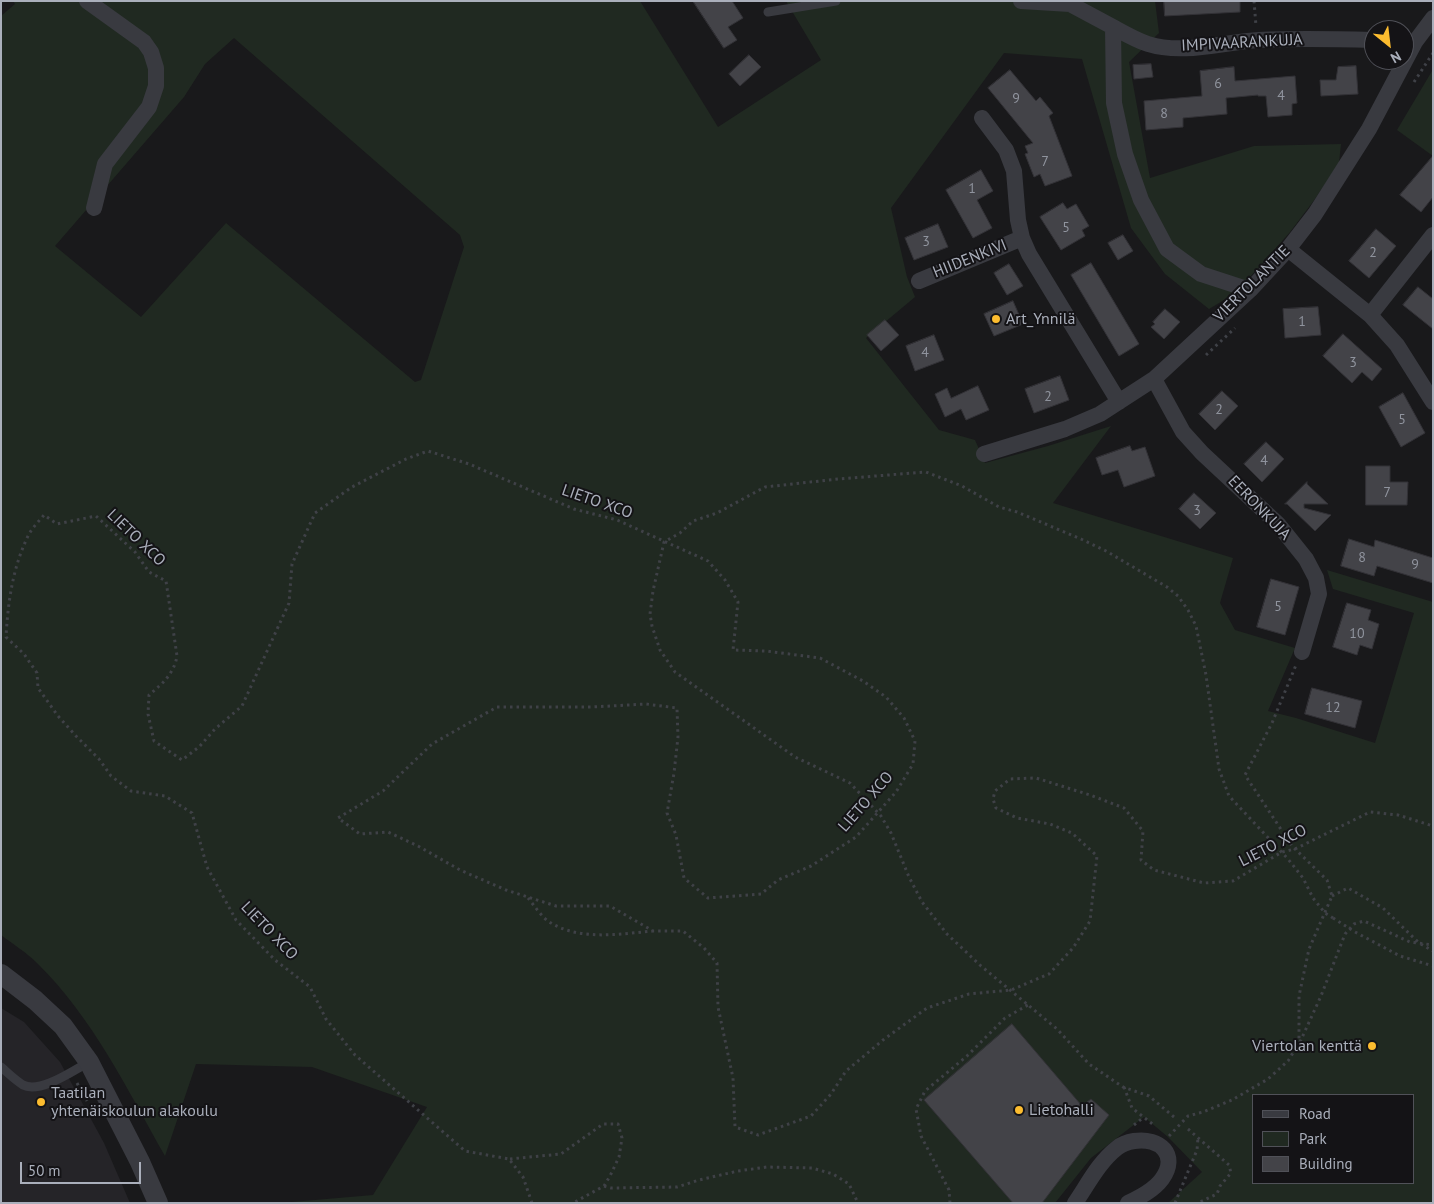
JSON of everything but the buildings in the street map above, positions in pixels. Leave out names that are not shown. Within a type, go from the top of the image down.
[{"type":"street","points":[[87,1],[144,42],[151,52],[156,68],[156,86],[149,107],[105,164],[94,208]]},
{"type":"street","name":"IMPIVAARANKUJA","points":[[1021,1],[1070,4],[1148,44],[1169,47],[1189,47],[1257,40],[1364,40]]},
{"type":"street","name":"VIERTOLANTIE","points":[[1414,38],[1433,18]]},
{"type":"street","points":[[1113,27],[1114,103],[1125,154],[1141,200],[1167,249],[1201,274],[1250,290]]},
{"type":"street","name":"VIERTOLANTIE","points":[[984,454],[1065,429],[1100,414],[1154,379],[1250,290],[1288,249],[1316,214],[1369,129],[1397,70]]},
{"type":"street","points":[[982,118],[1006,150],[1014,171],[1018,220],[1022,238],[1029,254],[1119,402]]},
{"type":"street","points":[[1370,315],[1433,235]]},
{"type":"street","name":"HIIDENKIVI","points":[[919,281],[1022,238]]},
{"type":"street","points":[[1288,249],[1370,315],[1397,345],[1433,402]]},
{"type":"street","name":"EERONKUJA","points":[[1154,379],[1184,432],[1202,453],[1278,524],[1306,559],[1316,578],[1319,594],[1302,652]]},
{"type":"street","points":[[1,974],[36,1000],[63,1026],[89,1062],[140,1162],[158,1203]]},
{"type":"street","points":[[1075,1203],[1100,1165],[1118,1147],[1129,1142],[1153,1141],[1165,1150],[1168,1158],[1167,1170],[1154,1188],[1128,1203]]},
{"type":"lane","points":[[768,12],[836,1]]},
{"type":"lane","points":[[1,1067],[25,1086],[38,1087],[89,1062]]},
{"type":"path","points":[[1254,1],[1257,40]]},
{"type":"path","name":"LIETO XCO","points":[[509,1159],[465,1151],[355,1055],[326,1019],[310,987],[275,960],[236,920],[207,867],[192,813],[165,796],[131,791],[112,776],[99,759],[58,716],[38,688],[36,673],[24,654],[6,637],[8,604],[16,568],[30,532],[44,515],[57,524],[96,516],[136,552],[149,572],[166,581],[177,656],[176,662],[166,681],[149,695],[148,714],[154,741],[182,760],[199,747],[214,729],[242,706],[288,603],[292,564],[315,512],[352,487],[406,459],[428,451],[469,464],[574,509],[617,520],[708,561],[725,580],[738,602],[733,650],[766,651],[820,658],[862,681],[886,697],[904,718],[915,742],[913,764],[896,792],[877,811],[856,837],[811,866],[778,880],[761,894],[708,898],[684,878],[676,835],[667,813],[678,737],[677,708],[646,704],[592,707],[497,707],[432,744],[383,791],[338,818],[360,834],[388,832],[418,846],[460,870],[527,897],[556,906],[610,906],[653,931],[683,931],[704,948],[717,964],[718,1007],[733,1078],[735,1127],[758,1135],[811,1116],[831,1094],[846,1071],[883,1040],[927,1008],[969,994],[1011,990],[1050,974],[1073,948],[1090,921],[1097,856],[1072,833],[1050,824],[1017,818],[996,808],[993,799],[995,791],[1010,779],[1036,778],[1124,808],[1143,831],[1141,860],[1154,870],[1204,884],[1233,881],[1282,852],[1295,849],[1370,812],[1398,815],[1433,826]]},
{"type":"path","points":[[1174,1116],[1149,1096],[1123,1087],[1089,1064],[1057,1029],[981,966],[947,934],[922,902],[909,877],[891,833],[877,811],[850,783],[795,756],[675,672],[660,650],[650,614],[664,542],[680,533],[693,521],[717,513],[765,487],[926,472],[962,486],[999,507],[1017,512],[1106,551],[1167,587],[1178,596],[1188,610],[1196,626],[1206,675],[1219,769],[1229,796],[1282,852],[1303,878],[1313,898],[1326,913],[1355,932],[1377,942],[1400,956],[1433,966]]},
{"type":"path","points":[[1299,1043],[1299,996],[1309,949],[1332,896],[1327,880],[1292,846],[1245,775],[1272,723],[1302,652]]},
{"type":"path","points":[[1332,896],[1348,888],[1383,908],[1419,944],[1433,951]]},
{"type":"path","points":[[527,897],[550,923],[575,933],[606,935],[653,931]]},
{"type":"path","points":[[1176,1128],[1188,1116],[1232,1100],[1268,1079],[1288,1061],[1299,1043],[1321,996],[1345,934],[1354,924],[1364,921],[1410,942],[1433,946]]},
{"type":"path","points":[[950,1203],[949,1190],[921,1136],[916,1110],[925,1090],[966,1056],[1005,1018],[1028,1005]]},
{"type":"path","points":[[71,1072],[88,1104]]},
{"type":"path","points":[[1123,1087],[1132,1108],[1144,1117]]},
{"type":"path","points":[[509,1159],[561,1154],[603,1124],[618,1124],[622,1138],[619,1157],[604,1186],[573,1203]]},
{"type":"path","points":[[1188,1129],[1229,1165],[1231,1172],[1220,1186],[1217,1194],[1198,1203]]},
{"type":"path","points":[[1175,1203],[1197,1150],[1198,1138]]},
{"type":"path","points":[[509,1159],[523,1177],[532,1203]]},
{"type":"path","points":[[604,1186],[611,1188],[677,1187],[738,1171],[767,1166],[812,1168],[833,1174],[849,1184],[858,1203]]},
{"type":"shaded area","name":"Taatilan yhtenäiskoulun alakoulu","points":[[1,1008],[24,1022],[60,1062],[104,1143],[130,1203],[1,1203]]},
{"type":"green space","points":[[13,1],[640,1],[718,127],[821,60],[786,1],[1155,1],[1159,33],[1129,62],[1150,178],[1254,146],[1341,144],[1339,163],[1290,232],[1234,294],[1209,309],[1165,274],[1131,228],[1082,59],[1004,53],[891,208],[907,277],[915,297],[866,338],[939,430],[975,440],[985,463],[1111,426],[1053,503],[1233,558],[1220,603],[1235,630],[1295,648],[1268,711],[1375,743],[1414,613],[1333,589],[1327,570],[1433,602],[1433,1203],[1168,1203],[1202,1172],[1168,1137],[1144,1117],[1091,1158],[1055,1203],[280,1203],[373,1195],[427,1107],[312,1067],[196,1064],[165,1156],[108,1055],[75,1007],[37,963],[1,935],[1,16],[15,4]],"holes":[[[234,38],[460,235],[464,247],[421,380],[415,382],[226,223],[141,317],[55,246],[184,97],[205,64]]]},
{"type":"green space","points":[[1433,72],[1433,156],[1397,130]]},
{"type":"place","name":"Art_Ynnilä","points":[[996,319]]},
{"type":"place","name":"Viertolan kenttä","points":[[1372,1046]]},
{"type":"place","name":"Taatilan yhtenäiskoulun alakoulu","points":[[41,1102]]},
{"type":"place","name":"Lietohalli","points":[[1019,1110]]}]
